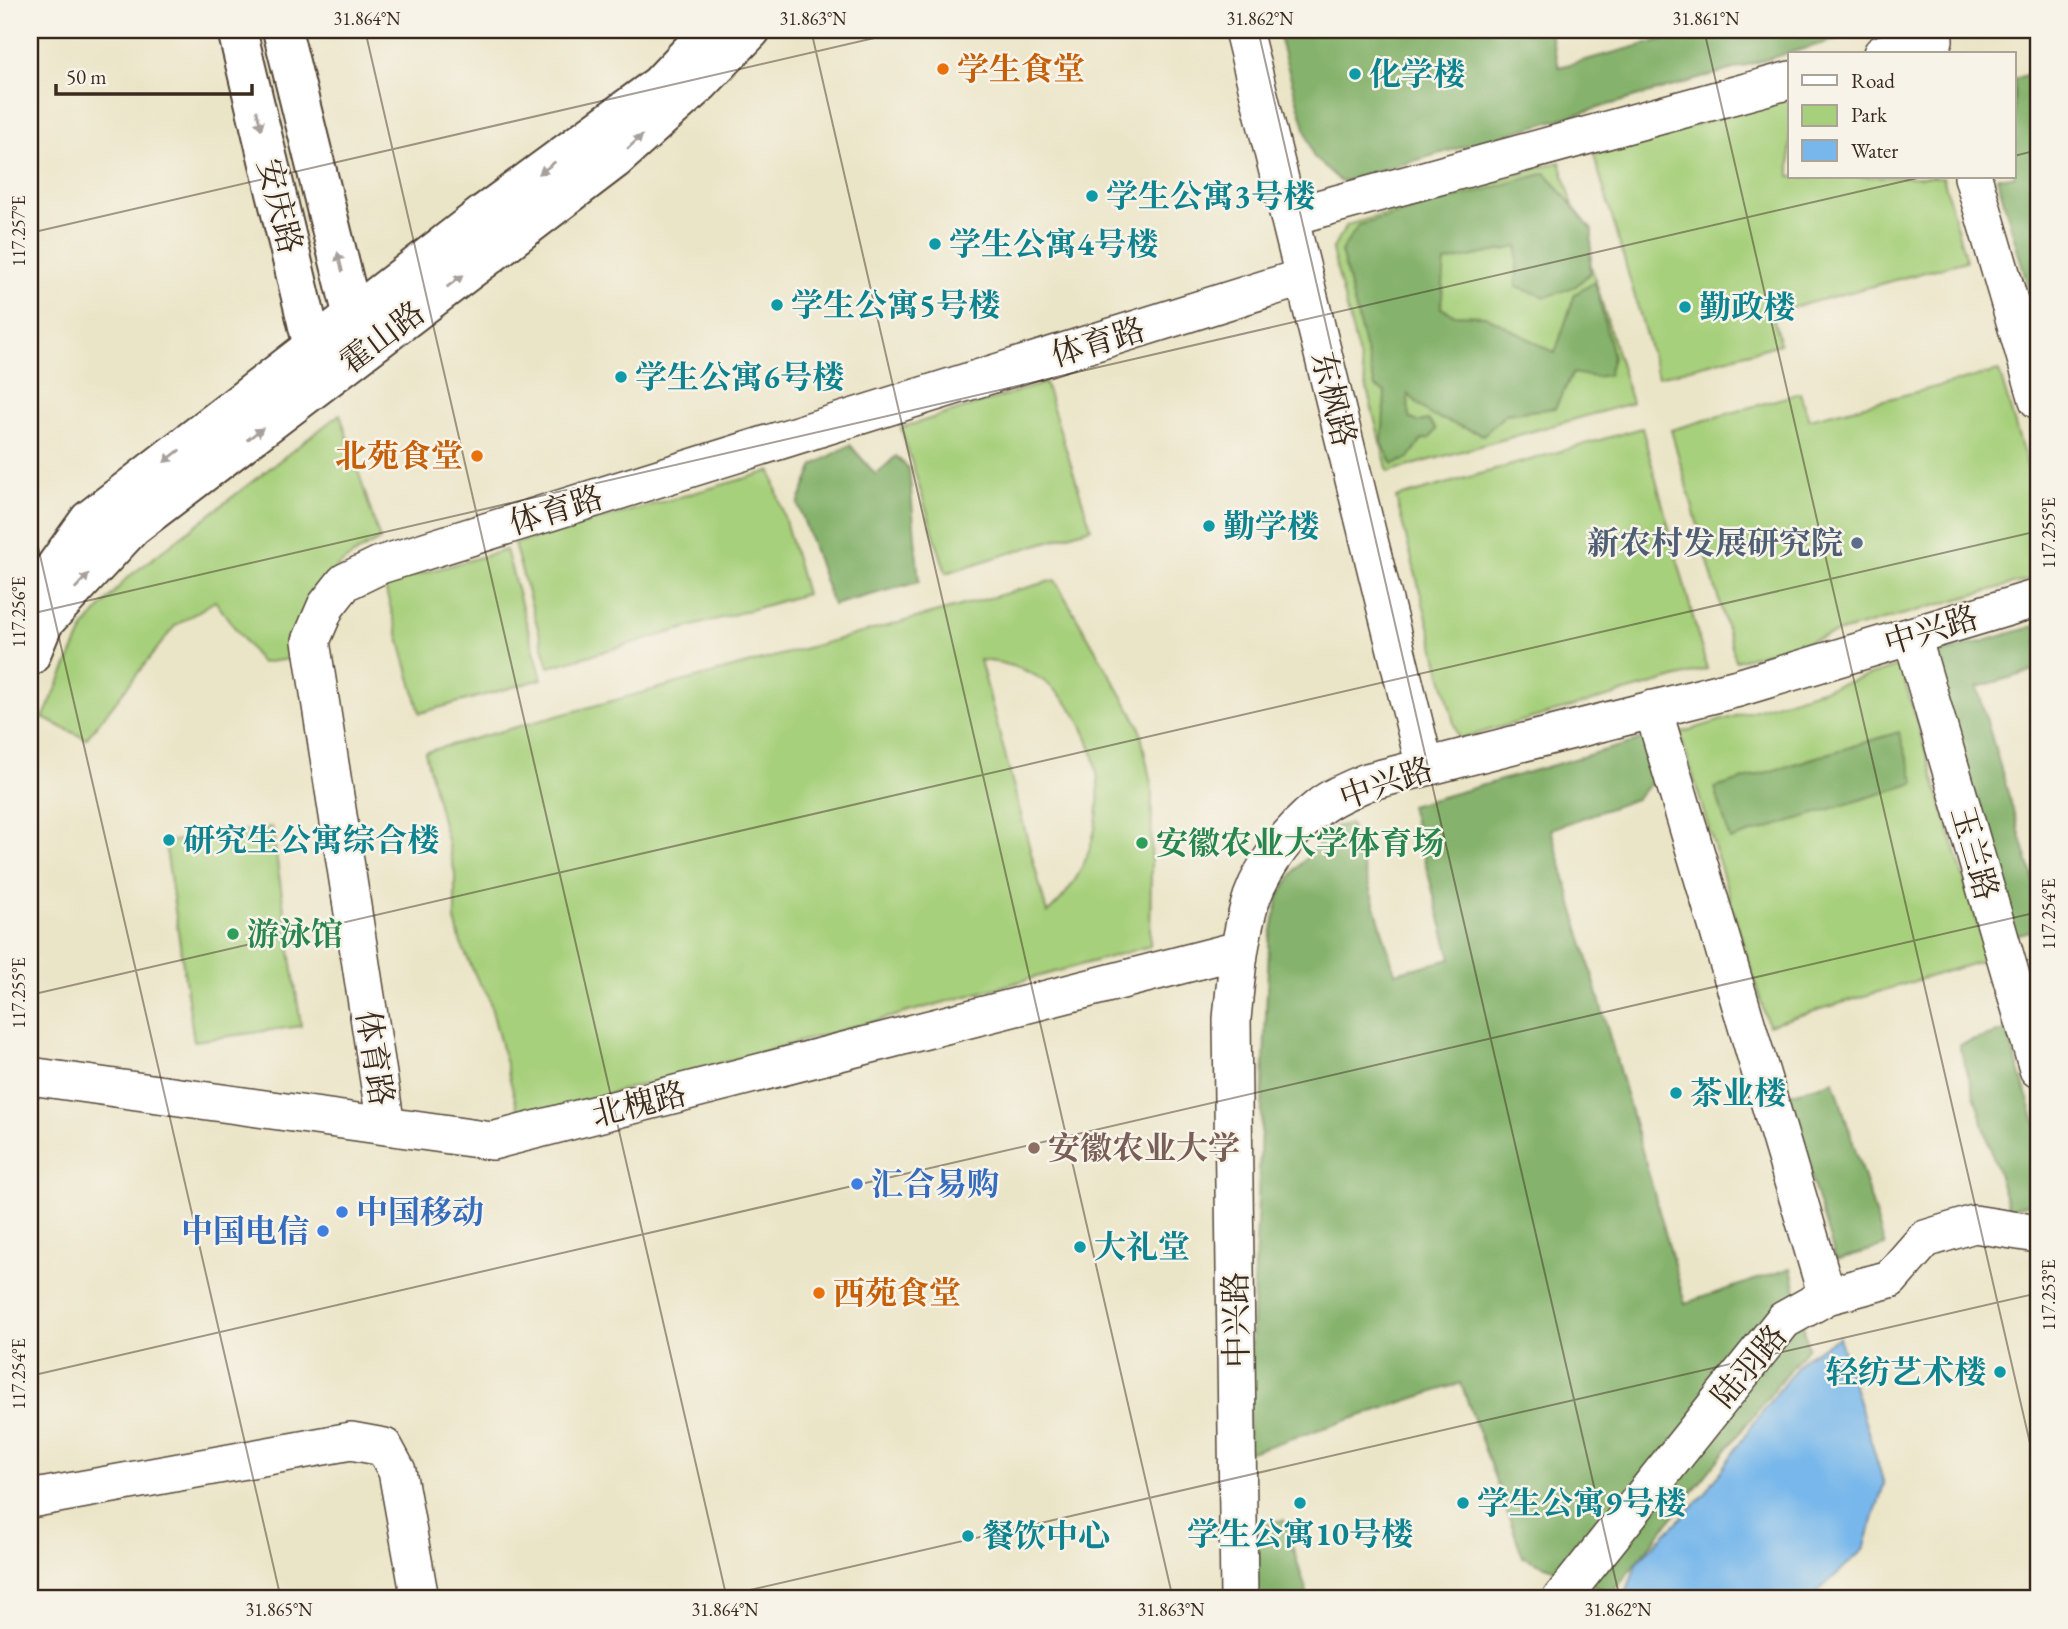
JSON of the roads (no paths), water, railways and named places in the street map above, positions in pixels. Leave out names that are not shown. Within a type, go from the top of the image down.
[{"type":"main road","name":"安庆路","points":[[237,30],[322,383]]},
{"type":"main road","name":"安庆路","points":[[282,30],[362,352]]},
{"type":"main road","name":"霍山路","points":[[30,602],[89,520],[485,213],[659,85],[711,30]]},
{"type":"main road","name":"霍山路","points":[[30,656],[44,622],[132,527],[614,160],[701,82],[751,30]]},
{"type":"main road","points":[[30,562],[89,520]]},
{"type":"street","name":"东枫路","points":[[1243,30],[1425,768]]},
{"type":"street","points":[[1890,52],[1936,41]]},
{"type":"street","points":[[1289,217],[1788,81]]},
{"type":"street","points":[[1973,178],[2025,304],[2038,400]]},
{"type":"street","name":"体育路","points":[[386,1126],[311,641],[326,606],[345,582],[380,565],[1304,277]]},
{"type":"street","name":"中兴路","points":[[1239,1599],[1232,1018],[1239,950],[1253,895],[1270,862],[1292,834],[1319,807],[1367,782],[1738,688],[2038,598]]},
{"type":"street","name":"玉兰路","points":[[1912,636],[2038,1069]]},
{"type":"street","points":[[1653,709],[1827,1296]]},
{"type":"street","name":"北槐路","points":[[30,1076],[492,1141],[1239,950]]},
{"type":"street","name":"陆羽路","points":[[1561,1599],[1784,1321],[1827,1296],[1890,1279],[1925,1239],[1974,1224],[2038,1234]]},
{"type":"street","points":[[30,1499],[351,1441],[384,1447],[397,1471],[420,1599]]},
{"type":"water","points":[[1839,1337],[1884,1484],[1864,1549],[1810,1599],[1624,1599],[1637,1562],[1704,1495],[1755,1421],[1804,1358]]},
{"type":"place","name":"学生食堂","points":[[943,69]]},
{"type":"place","name":"化学楼","points":[[1355,74]]},
{"type":"place","name":"学生公寓3号楼","points":[[1092,196]]},
{"type":"place","name":"学生公寓4号楼","points":[[935,244]]},
{"type":"place","name":"学生公寓5号楼","points":[[777,305]]},
{"type":"place","name":"勤政楼","points":[[1685,307]]},
{"type":"place","name":"学生公寓6号楼","points":[[621,377]]},
{"type":"place","name":"北苑食堂","points":[[477,456]]},
{"type":"place","name":"勤学楼","points":[[1209,526]]},
{"type":"place","name":"新农村发展研究院","points":[[1857,543]]},
{"type":"place","name":"研究生公寓综合楼","points":[[169,840]]},
{"type":"place","name":"安徽农业大学体育场","points":[[1142,843]]},
{"type":"place","name":"游泳馆","points":[[233,934]]},
{"type":"place","name":"茶业楼","points":[[1676,1093]]},
{"type":"place","name":"安徽农业大学","points":[[1034,1148]]},
{"type":"place","name":"汇合易购","points":[[857,1184]]},
{"type":"place","name":"中国移动","points":[[342,1212]]},
{"type":"place","name":"中国电信","points":[[323,1231]]},
{"type":"place","name":"大礼堂","points":[[1080,1247]]},
{"type":"place","name":"西苑食堂","points":[[819,1293]]},
{"type":"place","name":"轻纺艺术楼","points":[[2000,1372]]},
{"type":"place","name":"学生公寓10号楼","points":[[1300,1503]]},
{"type":"place","name":"学生公寓9号楼","points":[[1463,1503]]},
{"type":"place","name":"餐饮中心","points":[[968,1536]]}]
